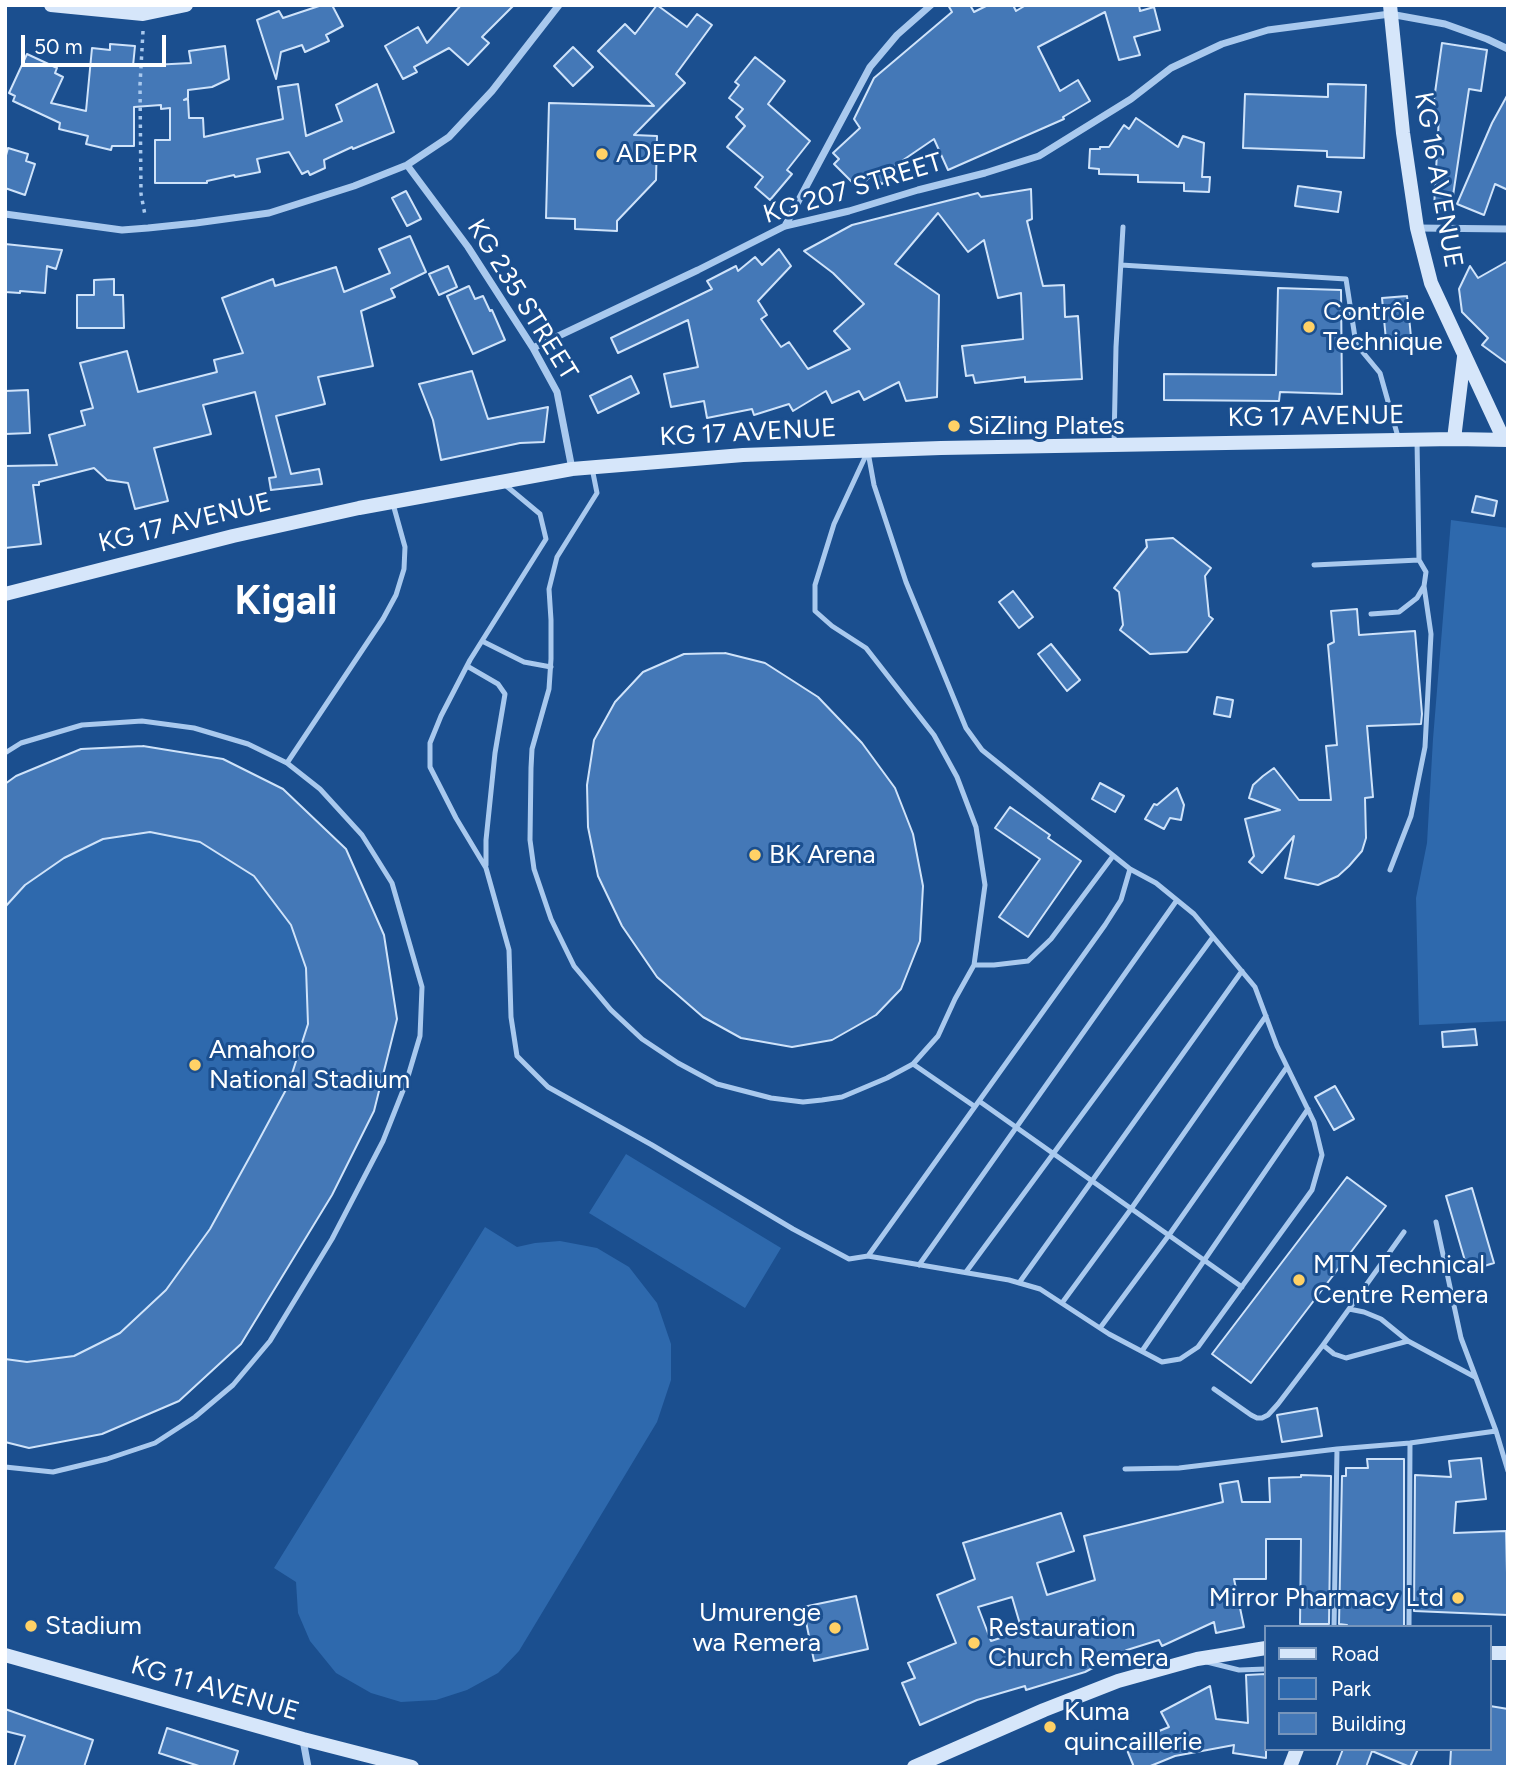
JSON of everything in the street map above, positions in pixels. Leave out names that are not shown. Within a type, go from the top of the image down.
[{"type":"street","points":[[51,5],[144,13],[186,5]]},
{"type":"street","points":[[5,214],[122,229],[148,228],[269,213],[355,186],[408,165],[449,137],[492,92],[559,5]]},
{"type":"street","points":[[785,226],[870,67],[897,35],[930,5]]},
{"type":"street","name":"KG 207 STREET","points":[[533,348],[785,226],[849,211],[1040,156],[1131,99],[1171,68],[1222,44],[1268,30],[1390,9],[1445,24],[1508,49]]},
{"type":"street","name":"KG 16 AVENUE","points":[[1390,9],[1402,133],[1417,228],[1431,283],[1506,440]]},
{"type":"street","name":"KG 235 STREET","points":[[408,165],[468,247],[533,348],[557,392],[572,469]]},
{"type":"street","points":[[1417,228],[1508,229]]},
{"type":"street","points":[[1454,439],[1464,356]]},
{"type":"street","name":"KG 17 AVENUE","points":[[5,594],[233,536],[393,502],[572,469],[743,455],[942,447],[1506,440]]},
{"type":"street","points":[[914,1767],[1118,1681],[1197,1659],[1264,1648]]},
{"type":"street","name":"KG 11 AVENUE","points":[[5,1655],[412,1767]]},
{"type":"street","points":[[303,1739],[308,1767]]},
{"type":"lane","points":[[1114,445],[1123,226]]},
{"type":"lane","points":[[1121,265],[1346,279],[1356,344],[1380,373],[1398,440]]},
{"type":"lane","points":[[1390,870],[1411,816],[1425,747],[1431,634],[1424,586],[1426,572],[1419,560],[1417,440]]},
{"type":"lane","points":[[502,482],[540,514],[546,539],[467,666],[441,716],[430,743],[430,767],[486,868],[509,950],[511,1017],[517,1056],[548,1087],[849,1259],[868,1256],[1040,1289],[1100,1328],[1162,1362],[1180,1359],[1198,1347],[1312,1190],[1322,1155],[1314,1122],[1277,1046],[1255,987],[1194,914],[1156,883],[1113,856],[982,750],[966,728],[906,582],[874,485],[868,450]]},
{"type":"lane","points":[[592,467],[597,493],[557,557],[549,589],[549,689],[532,749],[530,840],[534,869],[551,919],[574,966],[611,1010],[642,1038],[678,1063],[717,1084],[771,1098],[803,1101],[842,1097],[887,1079],[914,1064],[938,1036],[974,965],[985,885],[976,827],[957,777],[934,735],[866,648],[832,626],[815,611],[815,585],[834,524],[868,450]]},
{"type":"lane","points":[[287,762],[383,620],[396,595],[404,569],[405,547],[393,502]]},
{"type":"lane","points":[[1314,565],[1419,560]]},
{"type":"lane","points":[[1371,614],[1399,612],[1417,598],[1424,586]]},
{"type":"lane","points":[[482,641],[524,662],[551,667]]},
{"type":"lane","points":[[467,666],[498,684],[505,694],[495,753],[486,840],[486,868]]},
{"type":"lane","points":[[5,753],[21,743],[82,725],[142,721],[194,729],[247,744],[287,762],[320,789],[362,835],[392,883],[422,987],[420,1035],[406,1083],[387,1130],[332,1239],[284,1319],[270,1341],[233,1385],[195,1417],[155,1443],[107,1459],[53,1472],[5,1467]]},
{"type":"lane","points":[[974,965],[1028,961],[1051,939],[1113,856]]},
{"type":"lane","points":[[868,1256],[1105,925],[1121,900],[1130,869]]},
{"type":"lane","points":[[919,1265],[1177,900]]},
{"type":"lane","points":[[966,1273],[1213,937]]},
{"type":"lane","points":[[1018,1283],[1242,971]]},
{"type":"lane","points":[[1062,1303],[1266,1016]]},
{"type":"lane","points":[[914,1064],[1016,1127],[1242,1287]]},
{"type":"lane","points":[[1100,1328],[1169,1236],[1287,1067]]},
{"type":"lane","points":[[1142,1351],[1308,1109]]},
{"type":"lane","points":[[1436,1222],[1461,1338],[1508,1471]]},
{"type":"lane","points":[[1214,1389],[1257,1418],[1268,1415],[1323,1345],[1404,1232]]},
{"type":"lane","points":[[1349,1309],[1381,1320],[1408,1341],[1475,1377]]},
{"type":"lane","points":[[1323,1345],[1334,1354],[1346,1358],[1408,1341]]},
{"type":"lane","points":[[1125,1469],[1180,1468],[1496,1431]]},
{"type":"lane","points":[[1409,1625],[1410,1443]]},
{"type":"lane","points":[[1334,1625],[1337,1449]]},
{"type":"lane","points":[[1197,1659],[1239,1670],[1264,1669]]},
{"type":"path","points":[[144,13],[140,85],[141,194],[148,228]]},
{"type":"green space","points":[[1451,520],[1508,528],[1508,1021],[1419,1025],[1416,898],[1427,843]]},
{"type":"green space","name":"Amahoro National Stadium","points":[[143,746],[223,759],[283,789],[346,849],[384,935],[397,1019],[374,1111],[332,1195],[241,1344],[179,1401],[102,1434],[29,1448],[5,1442],[5,784],[16,776],[81,749]]},
{"type":"green space","points":[[626,1154],[781,1248],[745,1308],[589,1213]]},
{"type":"green space","points":[[485,1227],[517,1247],[560,1241],[597,1248],[629,1267],[657,1303],[671,1344],[671,1380],[657,1422],[519,1651],[498,1673],[467,1690],[436,1700],[401,1702],[371,1693],[336,1673],[310,1641],[298,1613],[296,1582],[274,1568]]},
{"type":"building","points":[[322,5],[332,5],[343,26],[326,35],[329,41],[305,52],[302,45],[281,52],[276,79],[257,20],[279,11],[283,18]]},
{"type":"building","points":[[461,5],[514,5],[482,37],[489,43],[468,65],[449,48],[414,67],[417,72],[403,79],[385,46],[418,27],[427,43]]},
{"type":"building","name":"ADEPR","points":[[657,5],[687,27],[697,14],[712,25],[676,74],[685,83],[634,135],[657,136],[656,180],[617,221],[617,231],[575,229],[575,219],[546,218],[549,103],[654,106],[598,51],[625,24],[635,34]]},
{"type":"building","points":[[948,5],[970,5],[974,12],[988,5],[1013,5],[1016,11],[1026,5],[1139,5],[1140,11],[1154,7],[1160,30],[1134,37],[1140,55],[1119,60],[1105,12],[1038,47],[1060,91],[1078,80],[1090,101],[1063,117],[1064,119],[948,170],[934,139],[890,169],[894,173],[882,184],[872,175],[858,188],[834,164],[839,159],[833,153],[860,128],[854,119],[874,78],[952,12]]},
{"type":"building","points":[[1442,43],[1487,50],[1481,91],[1469,89],[1451,209],[1434,208],[1439,115],[1432,114]]},
{"type":"building","points":[[110,44],[135,46],[133,66],[191,63],[189,51],[225,46],[229,79],[212,87],[188,90],[188,98],[184,100],[188,99],[189,118],[203,118],[204,137],[283,119],[278,87],[298,84],[306,136],[342,121],[336,105],[377,84],[394,132],[324,160],[325,168],[310,175],[308,171],[302,174],[289,152],[257,159],[260,172],[235,177],[234,175],[207,183],[155,183],[155,140],[170,140],[170,108],[161,109],[161,105],[134,107],[134,146],[112,146],[111,150],[86,144],[88,136],[59,129],[60,123],[13,101],[15,96],[9,93],[27,54],[57,68],[55,73],[63,77],[51,103],[86,111],[92,48],[110,50]]},
{"type":"building","points":[[573,47],[593,67],[573,86],[554,66]]},
{"type":"building","points":[[755,57],[785,81],[768,104],[810,141],[787,170],[792,174],[770,200],[755,187],[763,177],[727,147],[745,126],[736,117],[743,109],[729,98],[739,85],[735,82]]},
{"type":"building","points":[[1328,84],[1366,85],[1364,158],[1327,157],[1327,151],[1243,148],[1245,94],[1328,97]]},
{"type":"building","points":[[1508,94],[1508,190],[1495,184],[1484,215],[1457,204],[1492,123]]},
{"type":"building","points":[[1136,118],[1178,147],[1183,136],[1204,143],[1202,177],[1210,177],[1209,192],[1184,191],[1184,183],[1138,182],[1138,175],[1099,174],[1099,169],[1089,168],[1090,149],[1109,147],[1124,125],[1129,129]]},
{"type":"building","points":[[8,148],[28,154],[26,161],[35,164],[25,195],[5,188],[5,159]]},
{"type":"building","points":[[1298,186],[1341,192],[1338,212],[1295,206]]},
{"type":"building","points":[[1031,189],[1032,219],[1027,221],[1043,286],[1064,285],[1065,317],[1078,316],[1082,379],[1025,382],[1025,377],[975,383],[973,375],[966,376],[962,346],[1023,339],[1021,293],[998,298],[984,240],[968,252],[938,213],[895,264],[939,295],[937,397],[906,401],[899,382],[864,400],[859,391],[832,403],[826,391],[793,411],[789,404],[754,415],[752,409],[707,418],[704,401],[671,407],[664,374],[698,367],[688,320],[618,353],[611,338],[712,289],[707,281],[736,266],[738,271],[755,257],[762,265],[779,249],[791,266],[758,301],[767,315],[761,319],[781,347],[789,342],[808,369],[850,349],[834,331],[864,304],[833,273],[804,251],[852,225],[978,193],[981,197]]},
{"type":"building","points":[[406,191],[421,219],[407,226],[392,198]]},
{"type":"building","points":[[410,236],[426,272],[391,289],[395,297],[361,311],[373,366],[318,377],[325,404],[276,416],[291,474],[319,469],[322,484],[271,490],[269,478],[276,477],[255,392],[203,405],[211,434],[154,448],[168,501],[135,509],[128,483],[107,480],[94,468],[39,482],[39,485],[33,485],[41,544],[5,548],[5,466],[57,465],[49,435],[85,425],[81,411],[93,408],[80,363],[127,351],[138,392],[217,372],[214,360],[243,353],[222,298],[273,279],[275,286],[336,267],[344,292],[390,273],[379,249]]},
{"type":"building","points":[[5,244],[62,250],[56,269],[47,266],[45,293],[5,292]]},
{"type":"building","points":[[1508,261],[1508,364],[1482,345],[1488,338],[1462,312],[1459,289],[1470,266],[1478,278]]},
{"type":"building","points":[[448,266],[457,287],[439,295],[429,274]]},
{"type":"building","points":[[114,279],[114,295],[123,295],[124,328],[77,328],[77,295],[94,295],[94,280]]},
{"type":"building","points":[[469,286],[475,299],[483,296],[505,340],[473,354],[447,296]]},
{"type":"building","name":"Contrôle Technique","points":[[1278,288],[1341,290],[1342,394],[1280,392],[1279,401],[1164,400],[1164,374],[1276,375]]},
{"type":"building","points":[[1407,296],[1411,337],[1386,340],[1382,298]]},
{"type":"building","points":[[472,371],[488,419],[548,407],[544,442],[520,443],[441,460],[433,420],[419,384]]},
{"type":"building","points":[[631,376],[639,393],[598,413],[590,396]]},
{"type":"building","points":[[28,390],[30,433],[5,434],[5,391]]},
{"type":"building","points":[[1476,496],[1497,501],[1494,516],[1472,512]]},
{"type":"building","points":[[1173,538],[1211,568],[1205,576],[1209,616],[1213,619],[1187,652],[1150,654],[1120,630],[1123,625],[1119,592],[1114,588],[1147,547],[1146,540]]},
{"type":"building","points":[[1013,591],[1033,617],[1019,628],[999,602]]},
{"type":"building","points":[[1357,609],[1359,635],[1415,631],[1421,724],[1367,726],[1373,797],[1365,798],[1366,838],[1362,851],[1349,866],[1338,876],[1318,885],[1285,878],[1294,836],[1262,873],[1249,862],[1254,856],[1245,819],[1280,810],[1249,798],[1253,785],[1274,768],[1299,800],[1331,800],[1326,746],[1337,745],[1328,645],[1334,642],[1331,611]]},
{"type":"building","points":[[1051,644],[1080,680],[1067,691],[1038,654]]},
{"type":"building","name":"BK Arena","points":[[725,653],[765,663],[818,697],[862,743],[895,788],[913,834],[923,886],[920,941],[901,989],[876,1015],[832,1040],[792,1047],[741,1038],[703,1017],[657,977],[622,926],[598,876],[588,827],[587,785],[594,740],[615,702],[643,672],[684,654]]},
{"type":"building","points":[[1217,697],[1233,700],[1230,717],[1214,714]]},
{"type":"building","points":[[143,746],[223,759],[283,789],[346,849],[384,935],[397,1019],[374,1111],[332,1195],[241,1344],[179,1401],[102,1434],[29,1448],[5,1442],[5,1359],[27,1362],[74,1356],[120,1333],[166,1290],[210,1229],[288,1086],[308,1024],[306,968],[291,925],[254,876],[200,842],[150,832],[103,839],[64,858],[25,885],[5,907],[5,784],[16,776],[81,749]]},
{"type":"building","points":[[1100,783],[1124,796],[1115,812],[1092,799]]},
{"type":"building","points":[[1177,788],[1184,805],[1181,820],[1170,818],[1164,829],[1145,819],[1154,804],[1157,805]]},
{"type":"building","points":[[1010,807],[1081,861],[1028,937],[999,917],[1040,859],[995,828]]},
{"type":"building","points":[[1475,1029],[1477,1045],[1443,1047],[1442,1032]]},
{"type":"building","points":[[1335,1086],[1354,1119],[1334,1130],[1315,1097]]},
{"type":"building","name":"MTN Technical Centre Remera","points":[[1347,1177],[1386,1206],[1251,1383],[1212,1354]]},
{"type":"building","points":[[1472,1188],[1494,1263],[1468,1271],[1446,1196]]},
{"type":"building","points":[[1317,1408],[1322,1436],[1282,1442],[1277,1415]]},
{"type":"building","points":[[1481,1458],[1486,1499],[1456,1502],[1454,1533],[1506,1531],[1508,1615],[1414,1611],[1415,1475],[1451,1477],[1449,1461]]},
{"type":"building","points":[[1367,1459],[1404,1459],[1404,1625],[1339,1624],[1342,1476],[1346,1476],[1346,1468],[1368,1468]]},
{"type":"building","points":[[1331,1476],[1329,1624],[1300,1624],[1301,1539],[1266,1539],[1266,1579],[1234,1579],[1244,1627],[1216,1633],[1214,1622],[1162,1646],[1159,1640],[1127,1650],[1085,1672],[1026,1690],[1025,1686],[977,1700],[920,1725],[902,1683],[915,1678],[908,1663],[956,1643],[937,1595],[975,1579],[963,1543],[1061,1513],[1074,1551],[1037,1563],[1047,1595],[1095,1580],[1084,1536],[1223,1502],[1220,1484],[1238,1481],[1242,1502],[1270,1502],[1269,1478]],"holes":[[[1012,1597],[1022,1631],[991,1641],[978,1607]]]},
{"type":"building","name":"Umurenge wa Remera","points":[[856,1596],[868,1649],[814,1661],[803,1607]]},
{"type":"building","points":[[1264,1674],[1266,1758],[1233,1753],[1234,1745],[1175,1756],[1148,1767],[1134,1767],[1125,1745],[1169,1727],[1161,1712],[1210,1686],[1216,1719],[1248,1723],[1246,1675]]},
{"type":"building","points":[[1492,1706],[1508,1709],[1508,1767],[1450,1767],[1451,1751],[1492,1751]]},
{"type":"building","points":[[5,1709],[93,1740],[84,1767],[14,1767],[25,1736],[5,1731]]},
{"type":"building","points":[[167,1728],[238,1751],[233,1767],[202,1767],[159,1753]]},
{"type":"building","points":[[1342,1751],[1372,1751],[1366,1767],[1336,1767]]},
{"type":"building","points":[[1372,1751],[1417,1751],[1410,1767]]},
{"type":"place","name":"ADEPR","points":[[602,154]]},
{"type":"place","name":"Contrôle Technique","points":[[1309,327]]},
{"type":"place","name":"SiZling Plates","points":[[954,426]]},
{"type":"place","name":"BK Arena","points":[[755,855]]},
{"type":"place","name":"Amahoro National Stadium","points":[[195,1065]]},
{"type":"place","name":"MTN Technical Centre Remera","points":[[1299,1280]]},
{"type":"place","name":"Mirror Pharmacy Ltd","points":[[1458,1598]]},
{"type":"place","name":"Stadium","points":[[31,1626]]},
{"type":"place","name":"Umurenge wa Remera","points":[[835,1628]]},
{"type":"place","name":"Restauration Church Remera","points":[[974,1643]]},
{"type":"place","name":"Kuma quincaillerie","points":[[1050,1727]]},
{"type":"district","name":"Kigali","points":[[286,602]]}]
